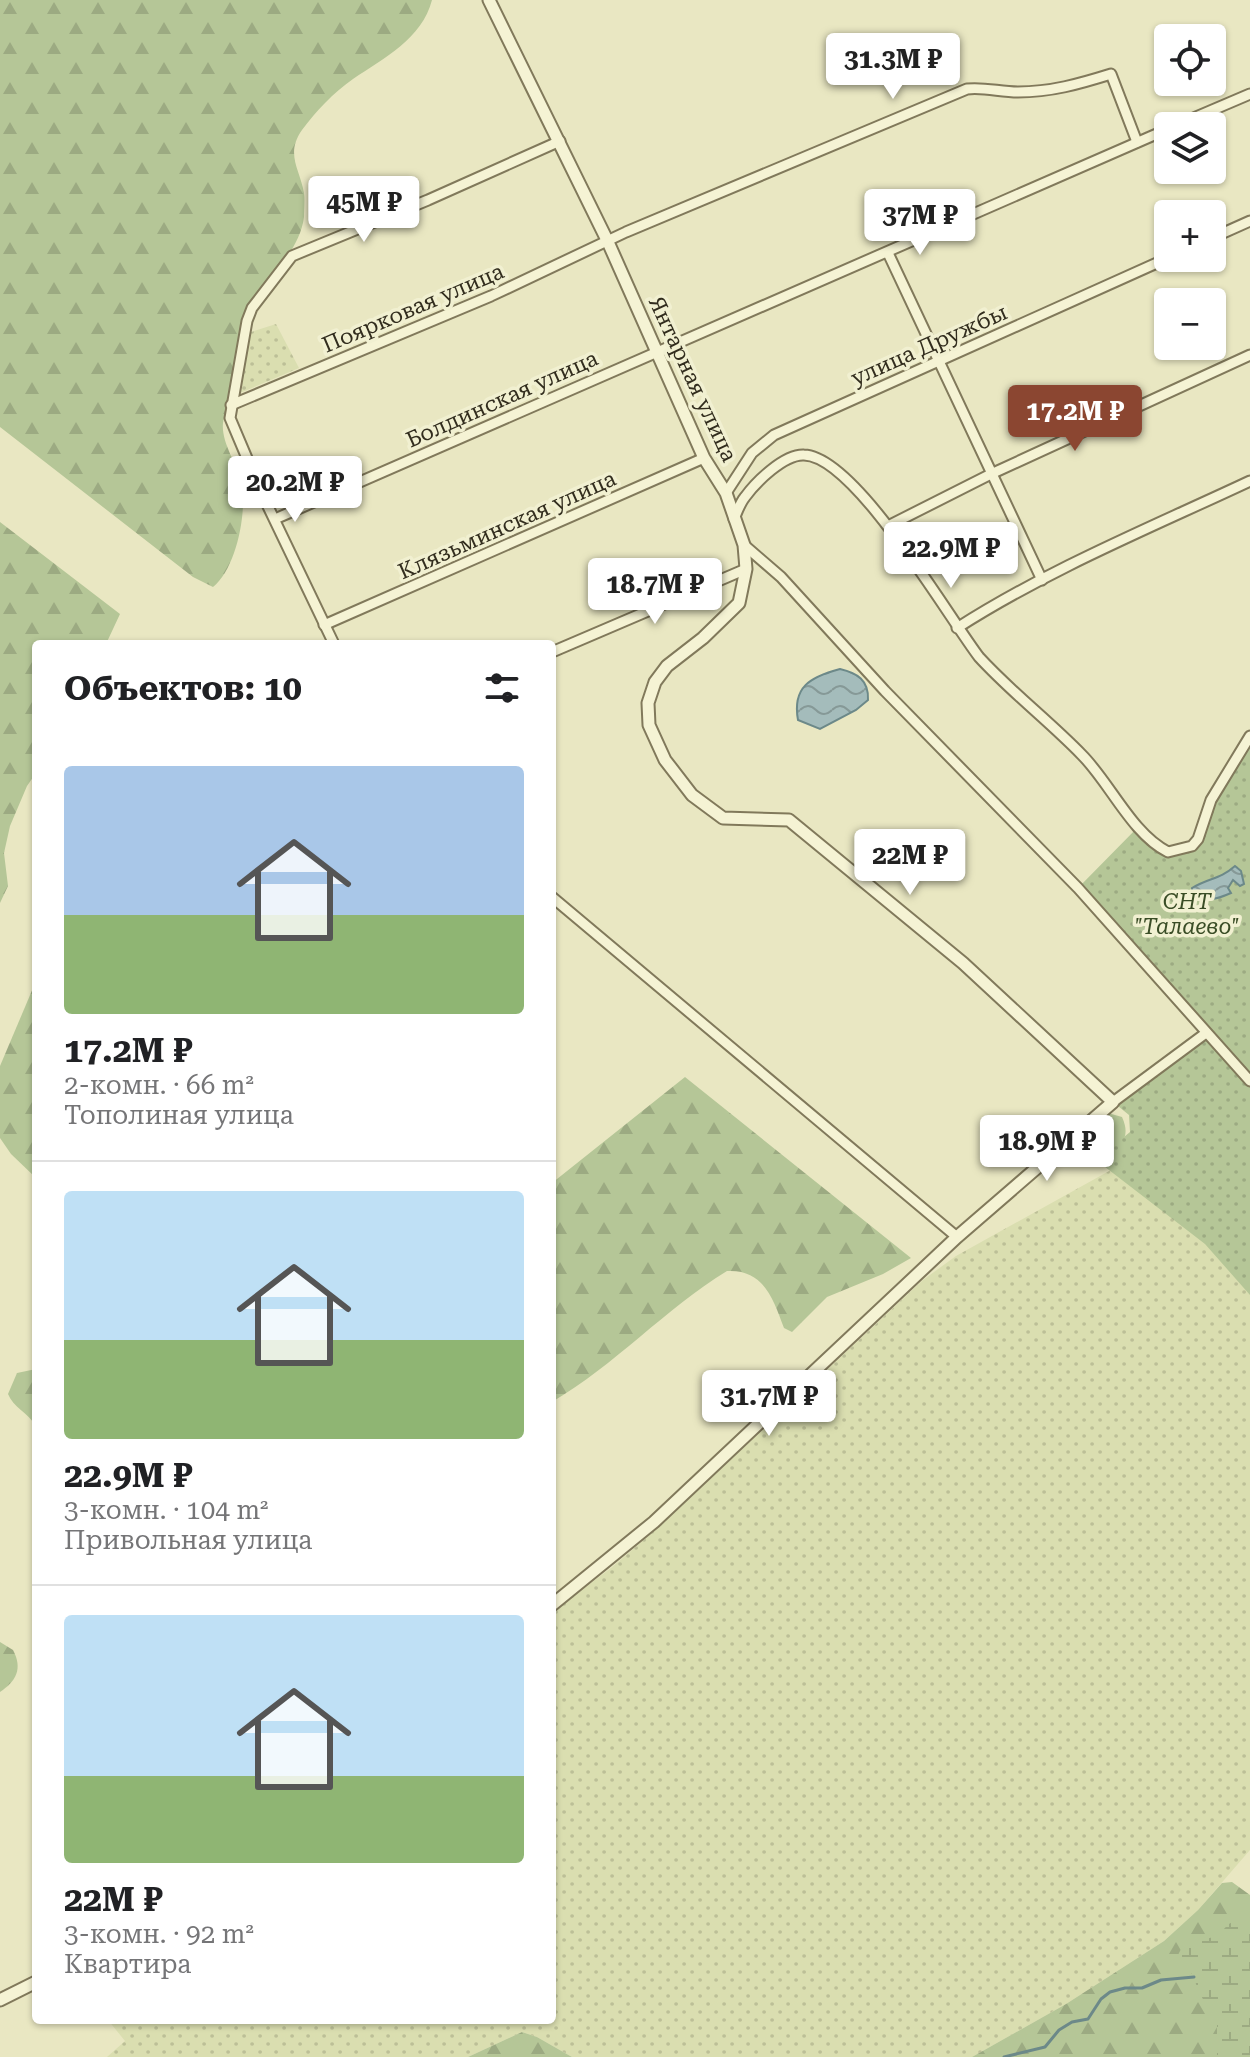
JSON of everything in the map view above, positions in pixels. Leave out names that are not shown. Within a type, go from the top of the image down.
[{"type":"street","name":"Янтарная улица","points":[[489,0],[608,242],[704,458],[726,493],[744,545],[746,569],[739,603],[667,666],[655,682],[648,703],[649,725],[665,760],[692,795],[723,818],[789,820],[963,963],[1113,1102]]},
{"type":"street","name":"Поярковая улица","points":[[231,405],[491,296],[626,232],[967,89],[1021,92],[1058,90],[1111,74],[1137,142]]},
{"type":"street","points":[[1208,112],[1250,94]]},
{"type":"street","name":"Болдинская улица","points":[[275,519],[1154,135]]},
{"type":"street","points":[[332,640],[230,418],[252,308],[292,256],[560,141]]},
{"type":"street","points":[[1226,232],[1250,221]]},
{"type":"street","points":[[888,253],[1042,580]]},
{"type":"street","name":"улица Дружбы","points":[[726,493],[752,453],[774,435],[1154,264]]},
{"type":"street","points":[[888,526],[991,474],[1250,355]]},
{"type":"street","points":[[734,519],[744,498],[763,478],[792,456],[804,455],[823,462],[846,479],[888,526],[957,628],[1000,679],[1084,756],[1152,842],[1168,852],[1192,846],[1198,839],[1211,800],[1250,736]]},
{"type":"street","name":"Клязьминская улица","points":[[324,625],[704,458]]},
{"type":"street","points":[[957,628],[1042,580],[1250,481]]},
{"type":"street","points":[[744,545],[792,588],[885,691],[1078,888],[1250,1081]]},
{"type":"street","points":[[556,650],[746,569]]},
{"type":"street","points":[[556,900],[957,1237]]},
{"type":"street","points":[[556,1602],[654,1522],[957,1237],[1113,1102],[1206,1033]]},
{"type":"street","points":[[0,2000],[32,1984]]},
{"type":"green space","points":[[0,0],[432,0],[427,14],[411,37],[332,96],[297,139],[294,154],[304,193],[304,217],[295,244],[255,304],[243,337],[223,423],[226,444],[241,480],[242,522],[228,566],[213,587],[193,577],[0,427]]},
{"type":"green space","points":[[276,324],[299,368],[240,393],[248,333]]},
{"type":"green space","points":[[0,522],[120,614],[108,640],[32,640],[32,779],[10,826],[4,853],[8,886],[0,903]]},
{"type":"green space","name":"СНТ \"Талаево\"","points":[[1250,736],[1250,1295],[1205,1244],[1096,1160],[1130,1132],[1129,1115],[1113,1102],[1205,1032],[1078,888],[1139,826],[1168,852],[1192,846],[1206,810]]},
{"type":"green space","points":[[32,990],[32,1174],[0,1138],[0,1066]]},
{"type":"green space","points":[[685,1077],[911,1258],[883,1274],[827,1297],[792,1332],[784,1328],[771,1297],[758,1281],[750,1275],[727,1271],[556,1399],[556,1180]]},
{"type":"green space","points":[[1108,1113],[1122,1117],[1125,1135],[1122,1141],[1101,1148],[1083,1144],[1079,1139]]},
{"type":"green space","points":[[1145,1151],[1250,1276],[1250,1850],[1198,1910],[1164,1941],[1066,2004],[972,2057],[572,2057],[522,2032],[468,2057],[107,2057],[125,2041],[111,2024],[556,2024],[556,1609],[659,1527],[923,1280],[956,1256]]},
{"type":"green space","points":[[32,1370],[32,1421],[8,1394],[17,1373]]},
{"type":"green space","points":[[0,1642],[13,1650],[18,1669],[14,1679],[0,1692]]},
{"type":"green space","points":[[1232,1882],[1250,1895],[1250,2057],[972,2057],[1066,2004],[1164,1941],[1222,1883]]},
{"type":"green space","points":[[1250,1920],[1250,2057],[1217,2057],[1217,2022],[1198,1991],[1194,1977],[1178,1955],[1182,1947],[1218,1935],[1234,1921]]},
{"type":"green space","points":[[522,2032],[572,2057],[468,2057]]},
{"type":"water","points":[[901,193],[909,197],[908,218],[899,217],[891,205],[892,197]]},
{"type":"water","points":[[840,669],[861,678],[868,700],[820,729],[798,720],[801,691],[812,680]]},
{"type":"water","points":[[1235,866],[1241,871],[1244,884],[1240,886],[1233,880],[1228,888],[1231,893],[1212,899],[1192,893],[1192,888]]},
{"type":"waterway","points":[[1004,2057],[1045,2047],[1059,2030],[1072,2022],[1088,2019],[1101,1999],[1110,1992],[1142,1988],[1161,1980],[1194,1977]]}]
